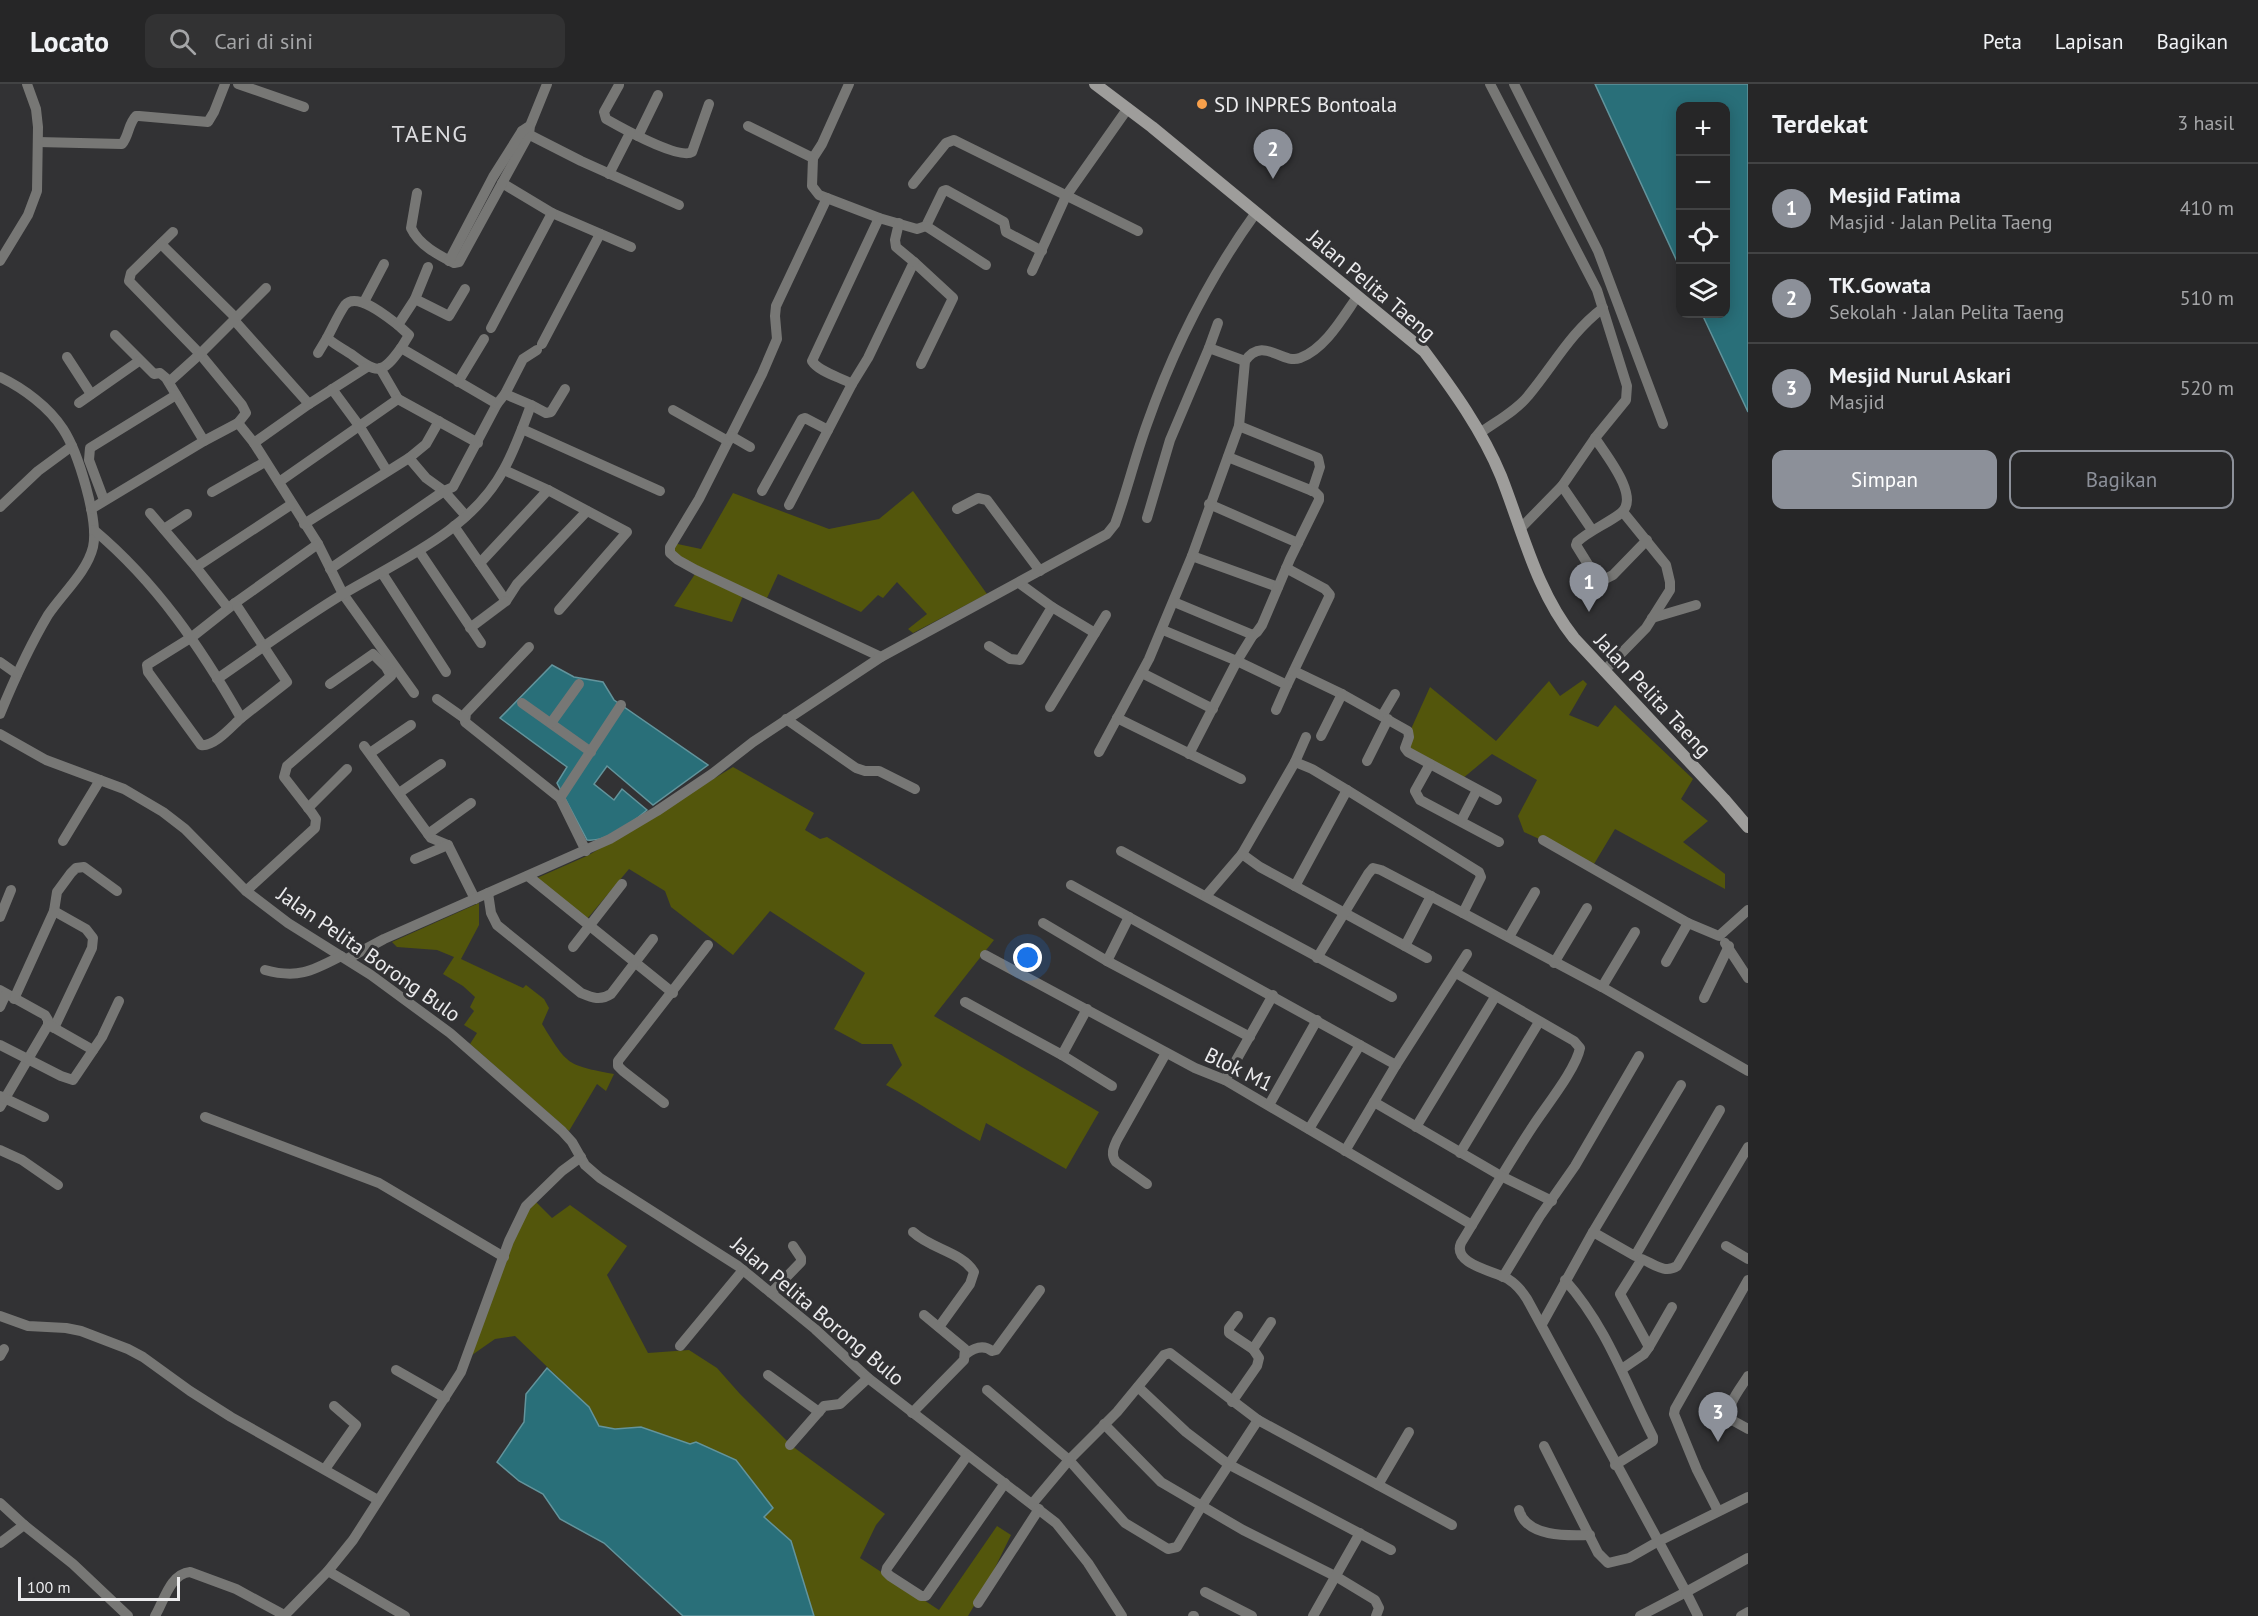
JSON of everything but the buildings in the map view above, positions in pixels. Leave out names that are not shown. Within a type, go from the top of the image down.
[{"type":"street","points":[[0,261],[34,203],[38,180],[36,109],[27,84]]},
{"type":"street","points":[[38,142],[122,144],[131,122],[138,116],[207,122],[214,112],[225,84]]},
{"type":"street","points":[[238,84],[304,107]]},
{"type":"street","points":[[489,197],[502,183],[547,84]]},
{"type":"street","points":[[849,84],[822,144],[813,158],[812,186],[819,195],[879,218],[917,229],[926,226],[943,191],[946,190],[1004,222],[1006,232],[1042,251]]},
{"type":"street","name":"Jalan Pelita Taeng","points":[[1095,84],[1128,108],[1424,351],[1480,433],[1500,475],[1545,595],[1558,619],[1748,827]]},
{"type":"street","points":[[1490,84],[1597,290],[1627,386],[1626,400],[1595,438],[1562,486],[1520,529]]},
{"type":"street","points":[[1514,84],[1598,251],[1662,424]]},
{"type":"street","points":[[619,85],[604,112],[606,119],[634,135],[682,155],[692,152],[709,104]]},
{"type":"street","points":[[609,174],[658,95]]},
{"type":"street","points":[[1032,271],[1066,196],[1128,108]]},
{"type":"street","points":[[748,126],[813,158]]},
{"type":"street","points":[[527,130],[609,174],[679,205]]},
{"type":"street","points":[[417,193],[411,228],[413,232],[426,246],[449,261],[457,263],[461,261],[489,197],[527,130]]},
{"type":"street","points":[[913,184],[946,143],[954,140],[1138,231]]},
{"type":"street","points":[[502,183],[552,213],[632,247]]},
{"type":"street","points":[[827,198],[777,306],[775,316],[777,339],[699,499],[670,547],[670,553],[696,570],[881,657]]},
{"type":"street","points":[[491,328],[552,213]]},
{"type":"street","points":[[265,970],[299,975],[313,970],[610,839],[657,811],[712,774],[786,719],[881,657],[1089,546],[1107,534],[1114,524],[1148,422],[1174,356],[1223,263],[1256,214]]},
{"type":"street","points":[[852,384],[822,369],[812,361],[879,218]]},
{"type":"street","points":[[899,223],[895,240],[896,247],[953,298],[921,364]]},
{"type":"street","points":[[926,226],[986,266]]},
{"type":"street","points":[[91,509],[238,423],[244,417],[245,410],[200,354],[129,281],[131,273],[173,232]]},
{"type":"street","points":[[330,569],[456,483],[523,359],[540,347],[600,234]]},
{"type":"street","points":[[161,244],[235,319],[309,404]]},
{"type":"street","points":[[789,505],[868,358],[914,262]]},
{"type":"street","points":[[364,302],[384,264]]},
{"type":"street","points":[[398,325],[415,299],[428,267]]},
{"type":"street","points":[[169,382],[266,288]]},
{"type":"street","points":[[415,299],[449,316],[465,289]]},
{"type":"street","points":[[1099,752],[1142,673],[1192,556],[1239,426],[1245,361],[1252,353],[1261,350],[1298,359],[1304,356],[1328,336],[1357,297]]},
{"type":"street","points":[[318,353],[347,303],[355,300],[364,302],[409,335],[388,365],[380,368],[367,367],[327,338]]},
{"type":"street","points":[[1480,433],[1527,398],[1555,358],[1585,322],[1603,308]]},
{"type":"street","points":[[1147,518],[1170,440],[1218,323]]},
{"type":"street","points":[[115,335],[139,361],[154,374],[162,374],[169,382],[204,441]]},
{"type":"street","points":[[458,382],[484,339]]},
{"type":"street","points":[[1624,376],[1628,370],[1634,347]]},
{"type":"street","points":[[401,348],[497,404]]},
{"type":"street","points":[[1209,348],[1245,361]]},
{"type":"street","points":[[67,357],[90,394]]},
{"type":"street","points":[[79,403],[139,361]]},
{"type":"street","points":[[254,443],[367,367]]},
{"type":"street","points":[[380,368],[398,399],[478,442]]},
{"type":"street","points":[[0,377],[48,411],[63,428],[72,446],[91,509],[94,530],[90,554],[50,613],[16,674],[0,714]]},
{"type":"street","points":[[332,389],[360,427],[387,471]]},
{"type":"street","points":[[505,394],[546,413],[551,412],[565,389]]},
{"type":"street","points":[[104,500],[89,460],[90,448],[176,395]]},
{"type":"street","points":[[279,482],[398,399]]},
{"type":"street","points":[[217,679],[343,594],[419,551],[466,516],[490,490],[504,470],[531,405]]},
{"type":"street","points":[[673,410],[750,447]]},
{"type":"street","points":[[762,491],[802,419],[828,430]]},
{"type":"street","points":[[304,524],[409,458],[426,444],[439,422]]},
{"type":"street","points":[[238,423],[254,443],[318,544],[343,594],[414,693]]},
{"type":"street","points":[[1239,426],[1318,458],[1320,466],[1312,490]]},
{"type":"street","points":[[522,429],[660,491]]},
{"type":"street","points":[[1595,438],[1626,487],[1627,501],[1623,512],[1592,530],[1576,545],[1600,580],[1606,580],[1647,540]]},
{"type":"street","points":[[0,507],[38,471],[72,446]]},
{"type":"street","points":[[1189,754],[1237,661],[1262,625],[1286,568],[1319,500],[1318,494],[1312,490],[1228,457]]},
{"type":"street","points":[[409,458],[426,478],[444,491],[466,516]]},
{"type":"street","points":[[212,492],[265,462]]},
{"type":"street","points":[[504,470],[548,490],[627,532],[559,610]]},
{"type":"street","points":[[1562,486],[1592,530]]},
{"type":"street","points":[[480,563],[548,490]]},
{"type":"street","points":[[957,509],[978,498],[987,500],[1040,571]]},
{"type":"street","points":[[196,567],[292,504]]},
{"type":"street","points":[[1209,504],[1298,543]]},
{"type":"street","points":[[470,628],[506,601],[517,584],[587,511]]},
{"type":"street","points":[[1604,671],[1646,628],[1670,590],[1665,566],[1623,512]]},
{"type":"street","points":[[150,513],[231,605],[264,647],[287,682],[205,746],[201,745],[146,667],[149,662],[192,637],[231,605],[318,544]]},
{"type":"street","points":[[164,529],[187,514]]},
{"type":"street","points":[[454,526],[506,601]]},
{"type":"street","points":[[94,530],[116,549],[192,637],[241,718]]},
{"type":"street","points":[[419,551],[481,643]]},
{"type":"street","points":[[1192,556],[1278,587]]},
{"type":"street","points":[[1276,710],[1330,595],[1325,589],[1286,568]]},
{"type":"street","points":[[382,573],[446,672]]},
{"type":"street","points":[[1019,583],[1052,607],[1095,633]]},
{"type":"street","points":[[1174,602],[1253,635]]},
{"type":"street","points":[[1652,618],[1696,605]]},
{"type":"street","points":[[989,646],[1010,659],[1020,660],[1052,607]]},
{"type":"street","points":[[1050,707],[1106,615]]},
{"type":"street","points":[[1162,630],[1237,661],[1287,685]]},
{"type":"street","points":[[464,718],[466,713],[530,647]]},
{"type":"street","points":[[246,891],[315,828],[316,819],[286,781],[284,774],[287,766],[391,676],[386,667],[373,654],[330,684]]},
{"type":"street","points":[[0,662],[16,674]]},
{"type":"street","points":[[1294,671],[1385,717],[1409,733],[1406,751],[1497,800]]},
{"type":"street","points":[[1142,673],[1213,709]]},
{"type":"street","points":[[551,723],[579,684]]},
{"type":"street","points":[[1321,736],[1342,694]]},
{"type":"street","points":[[1367,761],[1395,694]]},
{"type":"street","points":[[437,699],[464,718],[478,735],[552,789],[560,798],[586,850]]},
{"type":"street","points":[[522,703],[591,752]]},
{"type":"street","points":[[560,798],[621,705]]},
{"type":"street","points":[[1117,718],[1240,779]]},
{"type":"street","points":[[786,719],[856,768],[865,771],[879,771],[915,789]]},
{"type":"street","points":[[411,725],[367,749],[431,838],[448,844],[475,899]]},
{"type":"street","name":"Jalan Pelita Borong Bulo","points":[[0,734],[46,760],[124,789],[152,805],[185,829],[246,891],[288,923],[344,958],[450,1033],[562,1131],[572,1142],[585,1165],[600,1178],[743,1270],[815,1329],[868,1378],[1056,1522],[1071,1540],[1122,1616]]},
{"type":"street","points":[[1206,896],[1242,854],[1295,762],[1306,737]]},
{"type":"street","points":[[1295,762],[1312,769],[1479,872],[1481,877],[1462,913]]},
{"type":"street","points":[[399,793],[441,764]]},
{"type":"street","points":[[1430,764],[1416,788],[1416,794],[1420,800],[1499,842]]},
{"type":"street","points":[[308,808],[347,769]]},
{"type":"street","points":[[63,841],[100,780]]},
{"type":"street","points":[[1295,886],[1347,790]]},
{"type":"street","points":[[1461,821],[1477,790]]},
{"type":"street","points":[[428,834],[471,803]]},
{"type":"street","points":[[1543,840],[1688,922],[1719,936],[1729,946],[1748,978]]},
{"type":"street","points":[[416,859],[448,844]]},
{"type":"street","points":[[1121,850],[1237,915],[1392,997]]},
{"type":"street","points":[[1242,854],[1260,867],[1427,958]]},
{"type":"street","points":[[0,1007],[54,911],[55,899],[62,882],[71,873],[80,867],[87,868],[117,891]]},
{"type":"street","points":[[1317,958],[1368,874],[1373,868],[1381,870],[1602,987],[1748,1071]]},
{"type":"street","points":[[528,876],[673,993]]},
{"type":"street","points":[[573,947],[622,884]]},
{"type":"street","points":[[1071,885],[1396,1065]]},
{"type":"street","points":[[0,917],[11,890]]},
{"type":"street","points":[[1509,937],[1534,892]]},
{"type":"street","points":[[488,893],[490,913],[497,925],[581,993],[593,998],[605,998],[611,994],[653,939]]},
{"type":"street","points":[[1405,946],[1431,896]]},
{"type":"street","points":[[1554,963],[1587,908]]},
{"type":"street","points":[[1719,936],[1748,910]]},
{"type":"street","points":[[44,1117],[2,1100],[51,1027],[92,948],[93,938],[86,929],[54,911]]},
{"type":"street","points":[[1107,961],[1129,917]]},
{"type":"street","points":[[1666,962],[1688,922]]},
{"type":"street","points":[[1043,923],[1107,961],[1250,1037]]},
{"type":"street","points":[[1602,987],[1635,932]]},
{"type":"street","points":[[664,1103],[622,1071],[618,1066],[618,1061],[708,945]]},
{"type":"street","points":[[1704,998],[1729,946]]},
{"type":"street","name":"Blok M1","points":[[985,954],[1166,1053],[1226,1080],[1472,1226]]},
{"type":"street","points":[[1345,1151],[1396,1065],[1467,954]]},
{"type":"street","points":[[1456,973],[1574,1041],[1580,1049],[1565,1078],[1501,1176],[1459,1249],[1460,1255],[1473,1264],[1503,1277],[1521,1291],[1542,1324],[1615,1465],[1698,1616]]},
{"type":"street","points":[[7,995],[45,1014],[51,1027],[93,1050]]},
{"type":"street","points":[[1226,1080],[1273,995]]},
{"type":"street","points":[[1416,1127],[1495,997]]},
{"type":"street","points":[[0,1045],[73,1080],[102,1037],[118,1001]]},
{"type":"street","points":[[965,1002],[1062,1055],[1112,1086]]},
{"type":"street","points":[[1062,1055],[1087,1009]]},
{"type":"street","points":[[1269,1105],[1317,1020]]},
{"type":"street","points":[[1460,1153],[1539,1022]]},
{"type":"street","points":[[1309,1129],[1360,1045]]},
{"type":"street","points":[[1147,1184],[1116,1162],[1113,1151],[1166,1053]]},
{"type":"street","points":[[1503,1277],[1575,1166],[1639,1056]]},
{"type":"street","points":[[1542,1324],[1565,1280],[1681,1085]]},
{"type":"street","points":[[1374,1102],[1501,1176],[1552,1201]]},
{"type":"street","points":[[1593,1232],[1635,1256],[1720,1110]]},
{"type":"street","points":[[205,1117],[379,1183],[504,1257]]},
{"type":"street","points":[[1649,1347],[1620,1294],[1642,1259],[1665,1269],[1671,1270],[1677,1266],[1748,1147]]},
{"type":"street","points":[[0,1150],[22,1160],[58,1185]]},
{"type":"street","points":[[155,1616],[173,1582],[183,1573],[190,1572],[236,1589],[284,1615],[328,1571],[353,1540],[461,1372],[504,1257],[526,1206],[562,1171],[581,1157]]},
{"type":"street","points":[[913,1232],[931,1246],[946,1250],[960,1259],[974,1272],[970,1284],[939,1327]]},
{"type":"street","points":[[771,1293],[801,1263],[801,1258],[793,1246]]},
{"type":"street","points":[[1726,1246],[1748,1259]]},
{"type":"street","points":[[680,1346],[743,1270]]},
{"type":"street","points":[[1565,1280],[1592,1312],[1654,1439],[1615,1465]]},
{"type":"street","points":[[1718,1511],[1697,1470],[1674,1414],[1748,1280]]},
{"type":"street","points":[[966,1354],[977,1347],[996,1350],[1040,1290]]},
{"type":"street","points":[[1622,1370],[1644,1354],[1672,1307]]},
{"type":"street","points":[[912,1413],[964,1360],[966,1354],[965,1349],[924,1315]]},
{"type":"street","points":[[0,1316],[28,1326],[81,1331],[128,1349],[144,1357],[190,1391],[231,1417],[378,1500]]},
{"type":"street","points":[[1232,1402],[1258,1364],[1259,1358],[1253,1349],[1229,1333],[1229,1328],[1238,1316]]},
{"type":"street","points":[[1253,1349],[1271,1322]]},
{"type":"street","points":[[978,1603],[1035,1506],[1069,1460],[1117,1412],[1164,1355],[1170,1353],[1258,1420],[1452,1525]]},
{"type":"street","points":[[396,1370],[445,1398]]},
{"type":"street","points":[[768,1375],[819,1412]]},
{"type":"street","points":[[1748,1376],[1732,1402],[1729,1414],[1730,1419],[1748,1429]]},
{"type":"street","points":[[789,1446],[827,1404],[834,1406],[844,1401],[868,1378]]},
{"type":"street","points":[[1138,1388],[1186,1432],[1228,1464],[1391,1550]]},
{"type":"street","points":[[987,1390],[1069,1460],[1125,1523],[1168,1549],[1177,1547],[1258,1420]]},
{"type":"street","points":[[325,1469],[357,1425],[334,1406]]},
{"type":"street","points":[[1104,1424],[1161,1482],[1201,1507],[1337,1577],[1378,1603],[1379,1610],[1376,1616]]},
{"type":"street","points":[[1378,1485],[1409,1432]]},
{"type":"street","points":[[1544,1446],[1598,1552],[1608,1563],[1629,1558],[1748,1497]]},
{"type":"street","points":[[967,1455],[886,1568],[890,1576],[921,1596],[926,1596],[1005,1483]]},
{"type":"street","points":[[0,1503],[73,1564],[128,1616]]},
{"type":"street","points":[[1519,1510],[1524,1521],[1537,1530],[1558,1534],[1590,1535]]},
{"type":"street","points":[[0,1543],[24,1525]]},
{"type":"street","points":[[1313,1616],[1360,1533]]},
{"type":"street","points":[[1640,1616],[1748,1558]]},
{"type":"street","points":[[328,1571],[405,1616]]},
{"type":"street","points":[[1205,1592],[1252,1616]]},
{"type":"street","points":[[1741,1616],[1748,1612]]},
{"type":"shaded area","points":[[913,491],[987,594],[913,633],[908,629],[927,614],[897,582],[883,598],[878,595],[861,612],[778,574],[767,598],[743,596],[732,622],[674,606],[697,571],[673,554],[673,543],[701,549],[733,493],[829,529],[879,519]]},
{"type":"shaded area","points":[[1583,680],[1587,684],[1569,715],[1598,727],[1615,705],[1693,779],[1681,799],[1708,821],[1683,842],[1725,874],[1725,889],[1615,829],[1594,864],[1524,832],[1518,816],[1537,780],[1492,754],[1462,779],[1402,749],[1430,687],[1496,741],[1549,681],[1560,696]]},
{"type":"shaded area","points":[[733,767],[814,813],[805,830],[820,839],[827,837],[994,940],[934,1016],[1099,1112],[1066,1169],[986,1123],[980,1141],[886,1085],[902,1065],[892,1044],[862,1044],[834,1029],[865,973],[770,911],[733,955],[671,907],[665,891],[629,869],[587,919],[537,878],[589,855]]},
{"type":"shaded area","points":[[479,903],[479,925],[461,959],[523,988],[526,985],[544,999],[549,1008],[542,1024],[564,1056],[577,1065],[614,1074],[606,1091],[597,1084],[569,1131],[470,1044],[477,1033],[464,1025],[474,1011],[470,1007],[475,997],[463,986],[443,974],[454,957],[437,950],[397,947],[392,942]]},
{"type":"shaded area","points":[[536,1202],[552,1218],[570,1205],[627,1246],[607,1275],[648,1353],[689,1350],[717,1368],[792,1446],[885,1514],[876,1525],[860,1558],[939,1610],[997,1526],[1011,1535],[968,1616],[814,1616],[791,1541],[764,1517],[773,1508],[690,1444],[641,1428],[615,1429],[599,1426],[589,1407],[515,1336],[495,1339],[462,1362],[518,1222]]},
{"type":"water","points":[[1595,84],[1748,84],[1748,412],[1704,318],[1730,318],[1730,102],[1676,102],[1676,259]]},
{"type":"water","points":[[552,665],[574,677],[603,682],[614,700],[708,765],[653,805],[607,766],[594,784],[614,800],[622,789],[647,810],[611,835],[587,840],[557,783],[567,767],[500,718]]},
{"type":"water","points":[[547,1368],[589,1407],[599,1426],[615,1429],[641,1427],[690,1444],[696,1442],[736,1460],[773,1508],[764,1517],[791,1541],[814,1616],[683,1616],[604,1543],[560,1519],[543,1494],[519,1481],[497,1462],[524,1422],[526,1394]]},
{"type":"place","name":"SD INPRES Bontoala","points":[[1202,104]]},
{"type":"place","name":"TK.Gowata","points":[[1273,179]]},
{"type":"place","name":"Mesjid Fatima","points":[[1589,612]]},
{"type":"place","name":"Mesjid Nurul Askari","points":[[1718,1442]]},
{"type":"district","name":"TAENG","points":[[430,133]]}]
